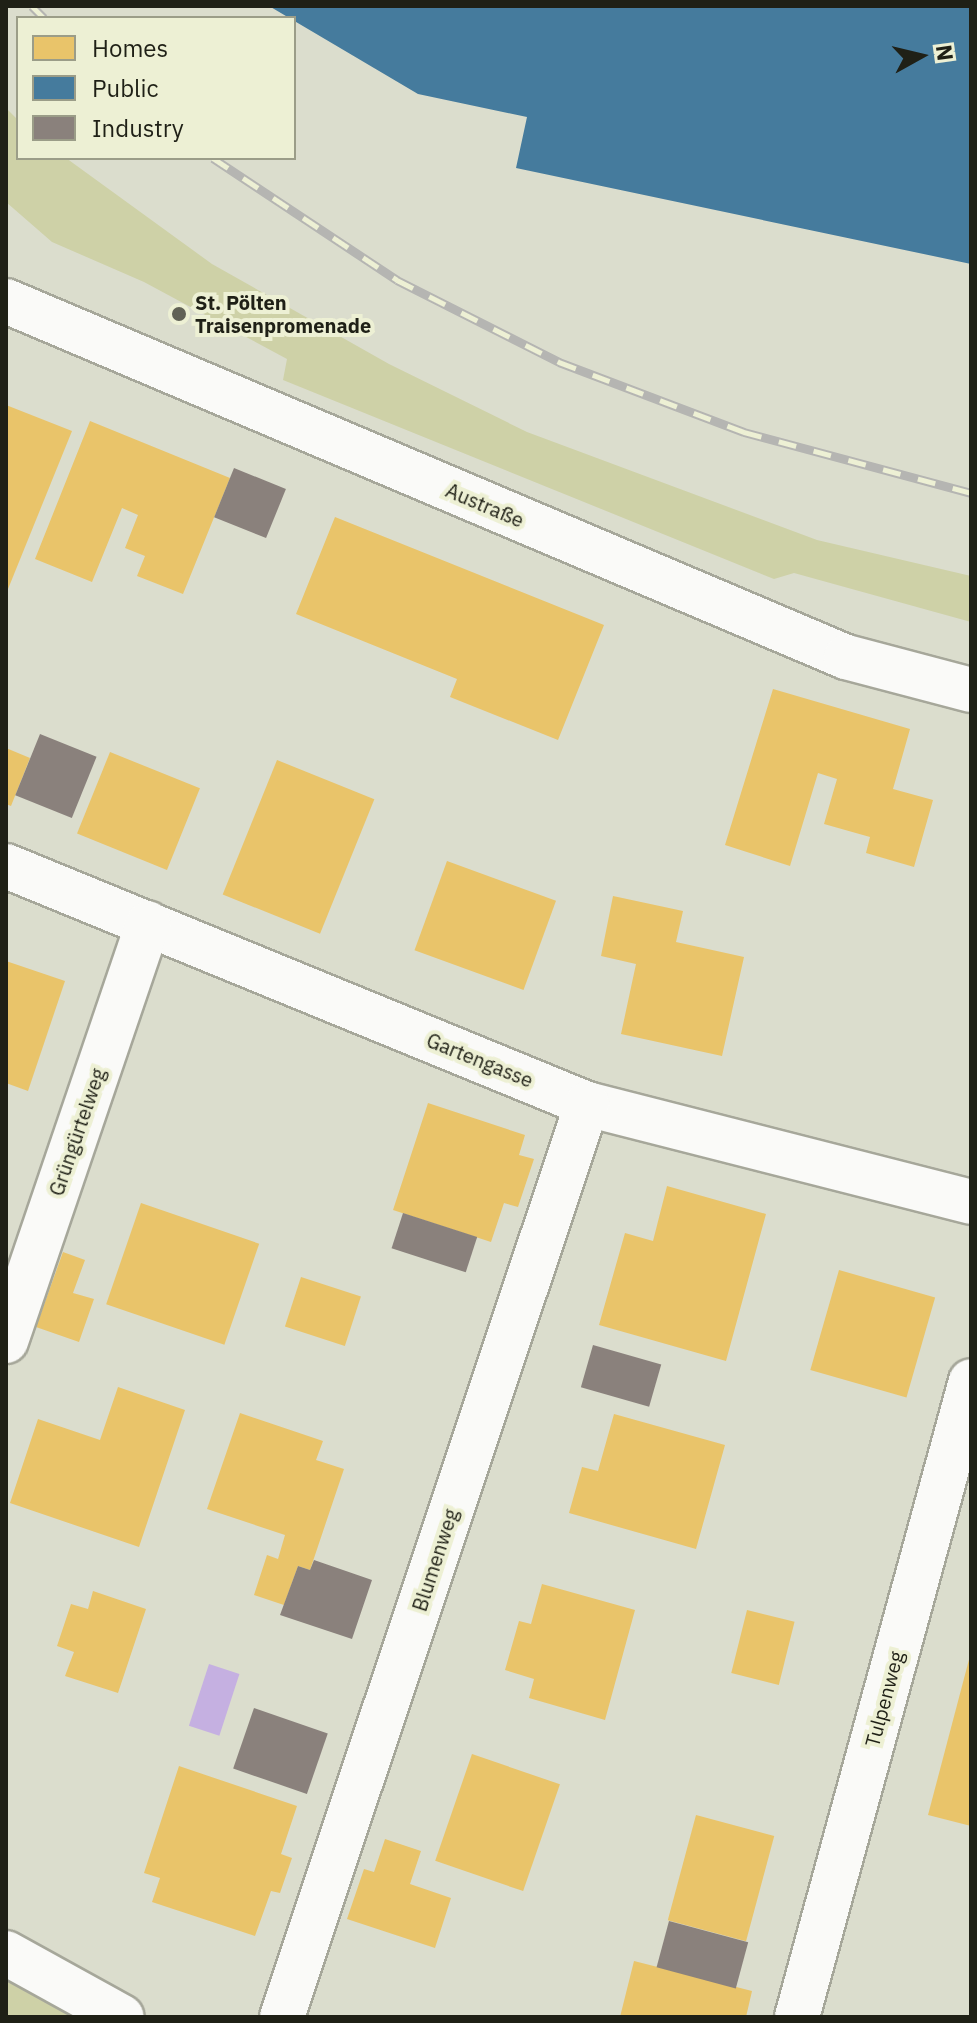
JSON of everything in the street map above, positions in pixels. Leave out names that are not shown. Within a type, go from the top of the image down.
[{"type":"street","name":"Austraße","points":[[6,301],[846,657],[971,690]]},
{"type":"street","name":"Gartengasse","points":[[6,866],[587,1104],[971,1202]]},
{"type":"street","name":"Grüngürtelweg","points":[[6,1341],[148,924]]},
{"type":"street","name":"Blumenweg","points":[[282,2017],[587,1104]]},
{"type":"street","name":"Tulpenweg","points":[[797,2017],[971,1381]]},
{"type":"street","points":[[6,1953],[122,2017]]},
{"type":"green space","points":[[6,108],[16,118],[16,160],[69,160],[212,264],[389,364],[527,432],[817,540],[971,576],[971,622],[794,573],[774,579],[283,380],[287,359],[144,282],[52,242],[6,202]]},
{"type":"green space","points":[[6,1976],[85,2017],[6,2017]]},
{"type":"shaded area","points":[[209,1664],[239,1674],[219,1736],[189,1726]]},
{"type":"building: Homes","points":[[6,405],[72,431],[6,594]]},
{"type":"building: Homes","points":[[90,421],[230,478],[183,594],[137,576],[145,556],[125,548],[138,515],[122,508],[92,582],[35,559]]},
{"type":"building: Homes","points":[[335,517],[604,625],[558,740],[450,697],[457,679],[296,614]]},
{"type":"building: Homes","points":[[773,689],[910,729],[893,789],[933,800],[914,867],[866,853],[870,837],[824,824],[837,779],[818,773],[790,866],[725,845]]},
{"type":"building: Homes","points":[[6,748],[30,758],[11,806],[6,804]]},
{"type":"building: Homes","points":[[110,752],[200,788],[167,870],[77,834]]},
{"type":"building: Homes","points":[[277,760],[374,799],[320,934],[223,894]]},
{"type":"building: Homes","points":[[447,861],[556,901],[524,990],[415,950]]},
{"type":"building: Homes","points":[[613,896],[683,911],[676,942],[744,957],[722,1056],[621,1034],[636,964],[601,956]]},
{"type":"building: Homes","points":[[6,961],[65,981],[28,1091],[6,1083]]},
{"type":"building: Homes","points":[[428,1103],[525,1135],[519,1155],[534,1159],[518,1207],[504,1203],[491,1242],[393,1210]]},
{"type":"building: Homes","points":[[667,1186],[766,1214],[726,1361],[599,1325],[625,1233],[653,1241]]},
{"type":"building: Homes","points":[[141,1203],[259,1244],[224,1345],[106,1304]]},
{"type":"building: Homes","points":[[63,1252],[85,1260],[73,1293],[94,1299],[79,1342],[36,1327]]},
{"type":"building: Homes","points":[[839,1270],[935,1298],[906,1398],[810,1370]]},
{"type":"building: Homes","points":[[301,1277],[361,1296],[345,1346],[285,1326]]},
{"type":"building: Homes","points":[[118,1387],[185,1410],[139,1547],[10,1503],[38,1419],[100,1440]]},
{"type":"building: Homes","points":[[240,1413],[323,1441],[316,1460],[344,1469],[310,1570],[298,1566],[284,1605],[254,1595],[267,1555],[278,1559],[285,1535],[207,1509]]},
{"type":"building: Homes","points":[[614,1414],[725,1445],[696,1549],[569,1513],[582,1467],[598,1471]]},
{"type":"building: Homes","points":[[542,1584],[635,1610],[605,1720],[529,1698],[534,1679],[505,1670],[519,1621],[531,1624]]},
{"type":"building: Homes","points":[[93,1591],[146,1609],[118,1693],[65,1676],[74,1652],[57,1646],[71,1604],[88,1609]]},
{"type":"building: Homes","points":[[747,1610],[795,1622],[779,1685],[731,1673]]},
{"type":"building: Homes","points":[[971,1652],[971,1826],[928,1815]]},
{"type":"building: Homes","points":[[472,1754],[560,1784],[523,1891],[435,1861]]},
{"type":"building: Homes","points":[[179,1766],[297,1806],[281,1854],[292,1858],[280,1893],[271,1891],[255,1936],[152,1902],[160,1878],[144,1873]]},
{"type":"building: Homes","points":[[696,1815],[774,1836],[746,1941],[668,1920]]},
{"type":"building: Homes","points":[[385,1839],[421,1851],[410,1884],[451,1898],[435,1948],[347,1919],[364,1869],[374,1872]]},
{"type":"building: Homes","points":[[634,1961],[752,1991],[746,2017],[620,2017]]},
{"type":"building: Public","points":[[269,6],[971,6],[971,264],[516,168],[527,117],[418,94],[296,22],[296,16],[286,16]]},
{"type":"building: Industry","points":[[234,468],[286,489],[266,538],[214,517]]},
{"type":"building: Industry","points":[[40,734],[97,757],[72,818],[15,795]]},
{"type":"building: Industry","points":[[403,1213],[477,1237],[466,1272],[392,1248]]},
{"type":"building: Industry","points":[[593,1345],[661,1365],[649,1407],[581,1387]]},
{"type":"building: Industry","points":[[314,1560],[372,1580],[352,1639],[280,1615],[298,1566],[310,1570]]},
{"type":"building: Industry","points":[[254,1708],[328,1733],[307,1794],[233,1769]]},
{"type":"building: Industry","points":[[669,1921],[748,1942],[736,1989],[657,1967]]},
{"type":"railway","points":[[32,6],[42,16]]},
{"type":"railway","points":[[216,160],[397,280],[559,362],[744,432],[971,493]]},
{"type":"place","name":"St. Pölten Traisenpromenade","points":[[179,314]]}]
